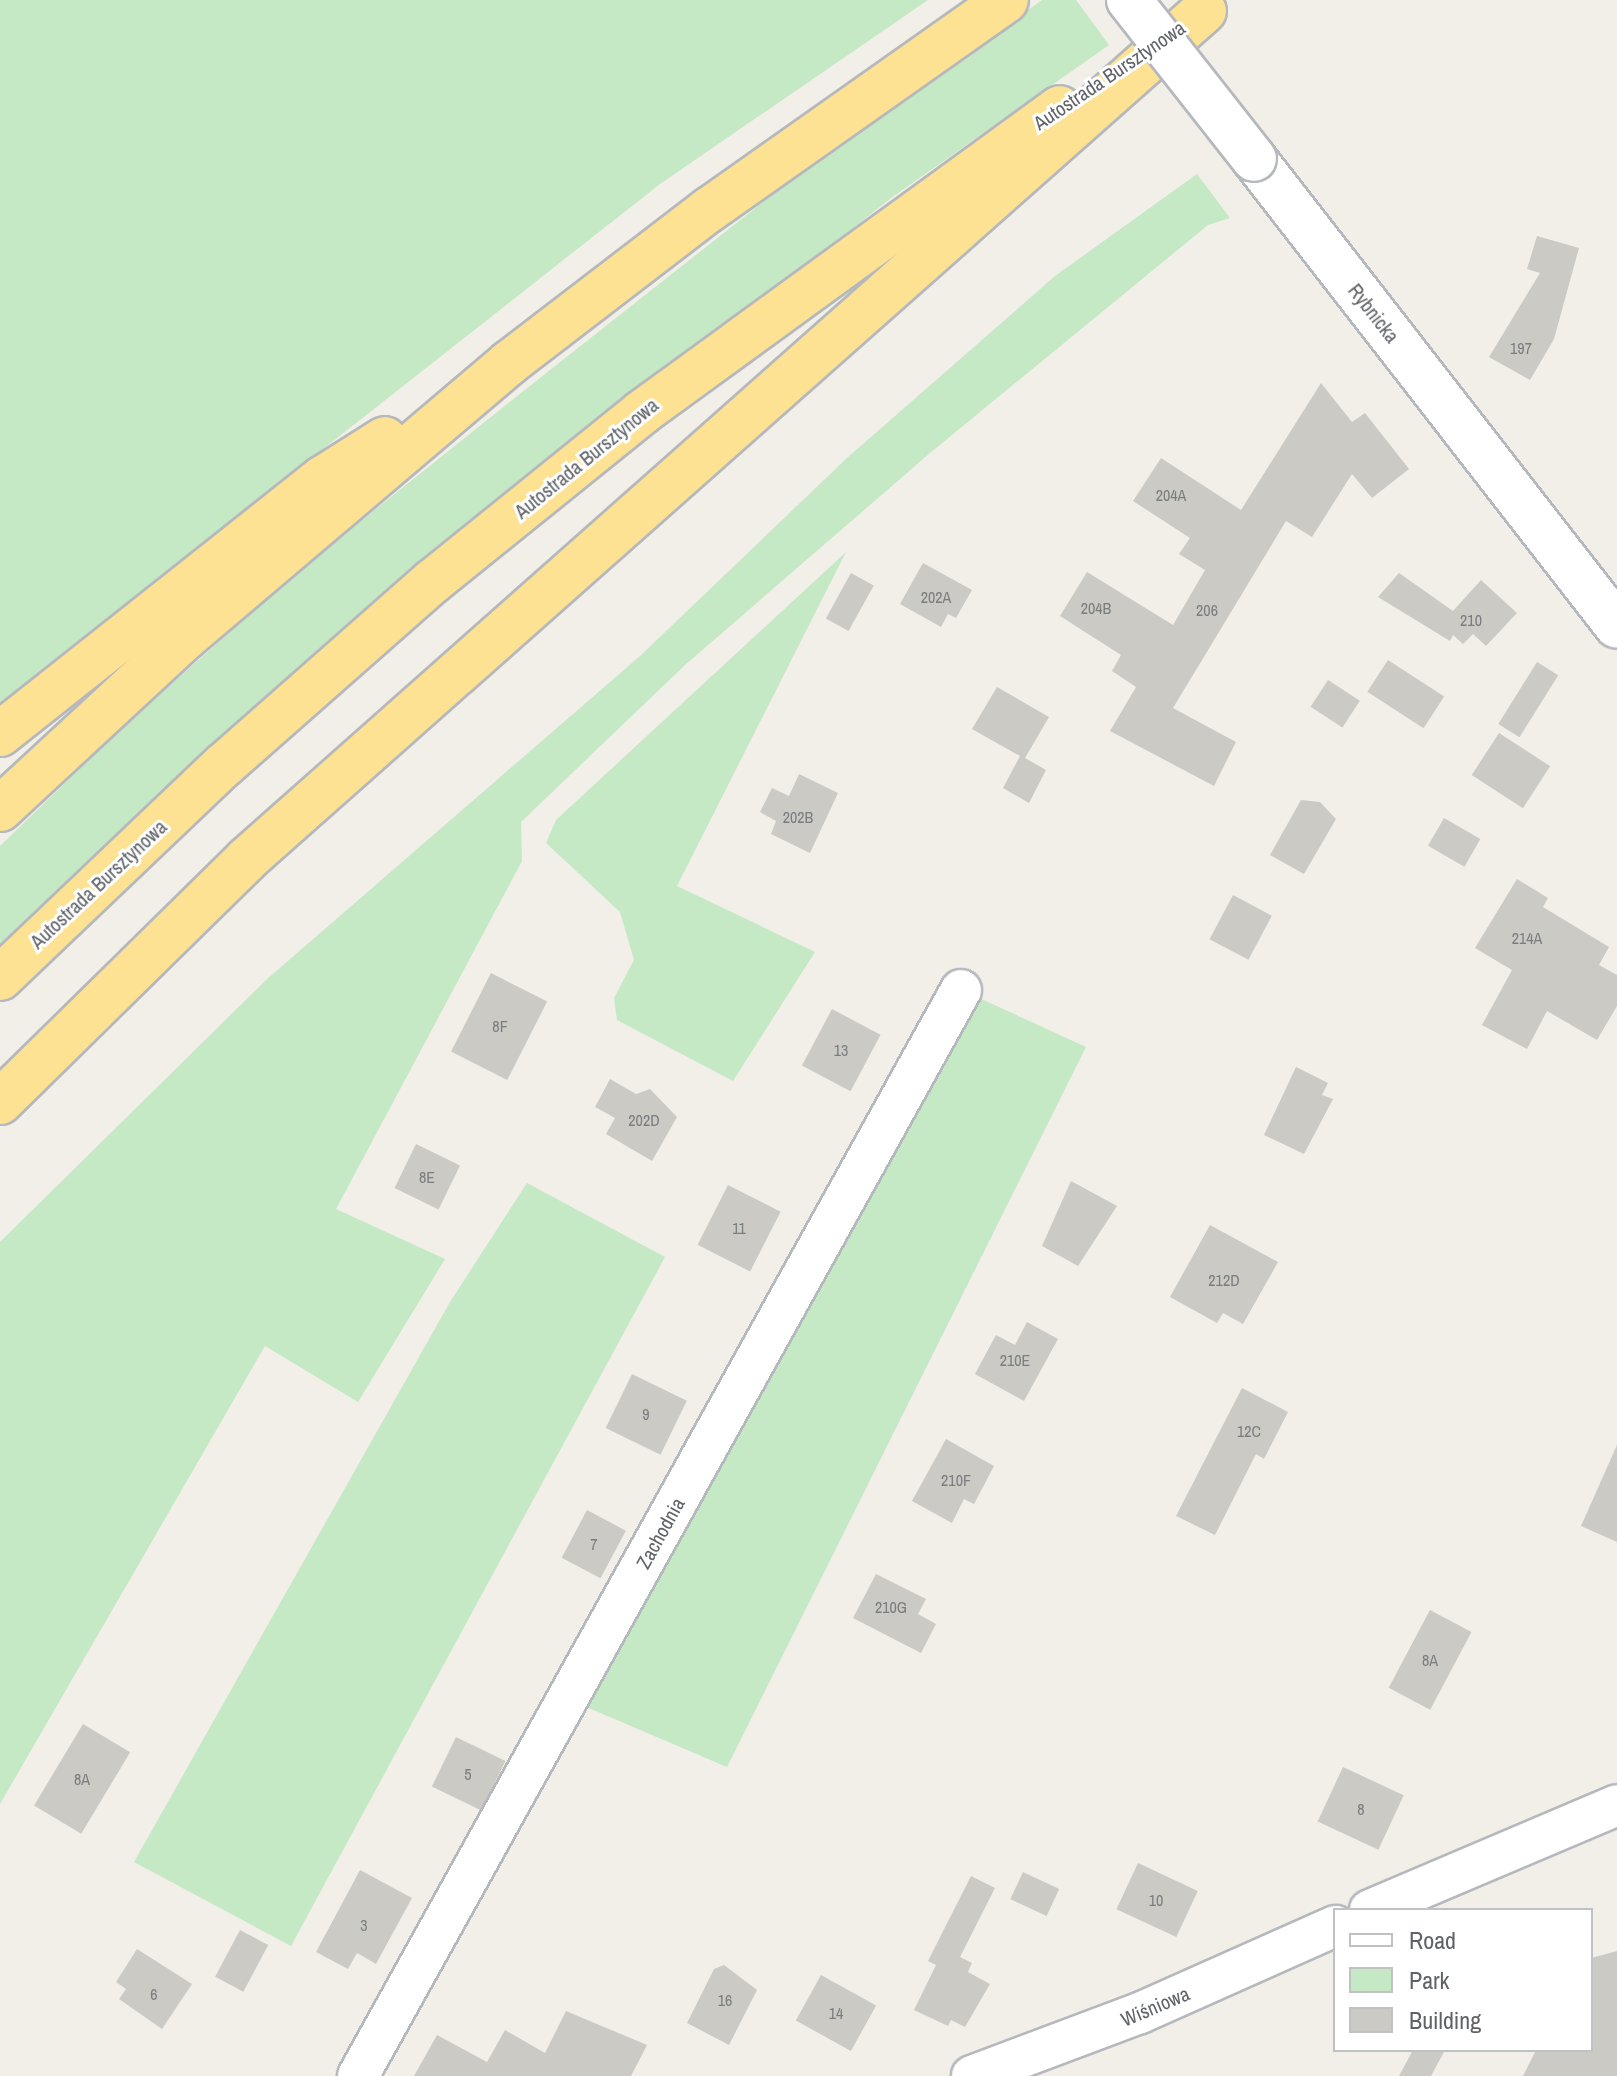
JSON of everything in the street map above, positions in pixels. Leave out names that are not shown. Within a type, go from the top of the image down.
[{"type":"highway","points":[[0,809],[186,637],[509,363],[710,209],[1006,0]]},
{"type":"highway","points":[[0,1102],[246,860],[1213,6]]},
{"type":"highway","name":"Autostrada Bursztynowa","points":[[0,978],[224,765],[641,413],[999,149],[1213,6]]},
{"type":"highway","points":[[0,734],[323,478],[509,363]]},
{"type":"street","name":"Rybnicka","points":[[1129,0],[1617,626]]},
{"type":"street","name":"Zachodnia","points":[[358,2076],[961,990]]},
{"type":"street","points":[[1375,1908],[1617,1805]]},
{"type":"street","name":"Wiśniowa","points":[[972,2076],[1140,2013],[1333,1927]]},
{"type":"green space","points":[[0,0],[928,0],[660,184],[0,703]]},
{"type":"green space","points":[[1042,0],[1076,0],[1109,45],[891,198],[343,630],[0,951],[0,846],[119,731],[297,572],[526,389],[801,172]]},
{"type":"green space","points":[[1197,174],[1230,218],[1208,225],[930,453],[685,665],[521,822],[522,861],[336,1209],[445,1259],[358,1402],[265,1346],[0,1804],[0,1242],[266,980],[640,656],[847,458],[1055,276]]},
{"type":"green space","points":[[846,552],[677,886],[815,952],[733,1081],[617,1020],[614,998],[634,960],[620,912],[546,843],[556,820]]},
{"type":"green space","points":[[977,997],[1086,1047],[727,1767],[584,1706]]},
{"type":"green space","points":[[527,1183],[665,1257],[291,1946],[134,1862],[450,1302]]},
{"type":"building","points":[[1537,236],[1579,248],[1554,339],[1530,380],[1489,357],[1540,273],[1527,269]]},
{"type":"building","points":[[1321,383],[1352,422],[1365,413],[1409,469],[1372,498],[1352,474],[1312,537],[1286,521],[1173,708],[1236,742],[1214,786],[1110,731],[1136,687],[1112,671],[1121,655],[1060,616],[1087,572],[1173,625],[1205,570],[1179,554],[1190,538],[1133,501],[1161,458],[1241,510]]},
{"type":"building","points":[[923,563],[972,590],[956,618],[948,614],[941,627],[900,604]]},
{"type":"building","points":[[851,573],[874,586],[849,631],[826,618]]},
{"type":"building","points":[[1399,573],[1453,611],[1481,580],[1517,613],[1486,646],[1473,634],[1463,644],[1453,635],[1450,641],[1378,597]]},
{"type":"building","points":[[1388,660],[1444,696],[1423,728],[1367,692]]},
{"type":"building","points":[[1537,662],[1558,675],[1520,737],[1498,724]]},
{"type":"building","points":[[1328,680],[1360,701],[1342,728],[1311,707]]},
{"type":"building","points":[[997,687],[1049,717],[1025,758],[1046,770],[1029,803],[1003,788],[1020,756],[972,729]]},
{"type":"building","points":[[1499,733],[1550,766],[1523,808],[1472,775]]},
{"type":"building","points":[[799,774],[838,793],[810,853],[771,834],[776,821],[760,812],[772,788],[789,796]]},
{"type":"building","points":[[1301,800],[1320,802],[1336,819],[1304,874],[1270,855]]},
{"type":"building","points":[[1444,818],[1480,839],[1464,867],[1428,846]]},
{"type":"building","points":[[1517,879],[1548,898],[1543,907],[1609,947],[1599,965],[1617,975],[1617,1006],[1597,1040],[1547,1011],[1527,1049],[1482,1025],[1512,970],[1475,948]]},
{"type":"building","points":[[1233,895],[1272,916],[1248,960],[1210,939]]},
{"type":"building","points":[[491,973],[547,1002],[507,1080],[451,1051]]},
{"type":"building","points":[[832,1009],[881,1035],[851,1091],[802,1066]]},
{"type":"building","points":[[1296,1067],[1328,1083],[1322,1095],[1333,1099],[1304,1154],[1264,1135]]},
{"type":"building","points":[[610,1079],[636,1094],[650,1089],[677,1117],[652,1161],[606,1134],[615,1118],[595,1107]]},
{"type":"building","points":[[416,1144],[460,1165],[439,1210],[395,1188]]},
{"type":"building","points":[[1071,1181],[1117,1206],[1078,1266],[1042,1246]]},
{"type":"building","points":[[728,1185],[781,1212],[750,1271],[698,1245]]},
{"type":"building","points":[[1210,1225],[1278,1262],[1243,1324],[1223,1313],[1217,1323],[1170,1297]]},
{"type":"building","points":[[1027,1322],[1058,1339],[1024,1401],[975,1374],[996,1335],[1015,1345]]},
{"type":"building","points":[[632,1374],[687,1401],[661,1455],[606,1428]]},
{"type":"building","points":[[1242,1388],[1288,1412],[1264,1459],[1256,1454],[1215,1535],[1176,1516]]},
{"type":"building","points":[[946,1439],[994,1466],[974,1504],[964,1499],[952,1523],[912,1501]]},
{"type":"building","points":[[1617,1445],[1617,1542],[1581,1526]]},
{"type":"building","points":[[587,1510],[626,1531],[600,1578],[562,1558]]},
{"type":"building","points":[[876,1574],[926,1599],[918,1614],[936,1624],[921,1653],[853,1618]]},
{"type":"building","points":[[1430,1610],[1471,1632],[1430,1710],[1389,1688]]},
{"type":"building","points":[[83,1724],[130,1752],[81,1834],[34,1805]]},
{"type":"building","points":[[456,1737],[505,1761],[481,1811],[432,1786]]},
{"type":"building","points":[[1343,1767],[1404,1795],[1378,1850],[1318,1821]]},
{"type":"building","points":[[1138,1863],[1198,1891],[1176,1937],[1116,1909]]},
{"type":"building","points":[[360,1870],[412,1898],[376,1964],[357,1953],[348,1969],[316,1952]]},
{"type":"building","points":[[1023,1872],[1059,1889],[1047,1916],[1010,1899]]},
{"type":"building","points":[[971,1876],[995,1888],[960,1957],[972,1963],[968,1972],[990,1984],[965,2027],[951,2020],[948,2026],[914,2010],[936,1965],[928,1961]]},
{"type":"building","points":[[240,1930],[268,1945],[243,1992],[215,1977]]},
{"type":"building","points":[[137,1949],[192,1984],[162,2029],[119,1999],[126,1989],[116,1982]]},
{"type":"building","points":[[1617,1951],[1617,2076],[1523,2076],[1535,2052],[1593,2052],[1593,1957]]},
{"type":"building","points":[[724,1965],[757,1990],[729,2045],[687,2023],[714,1969]]},
{"type":"building","points":[[821,1975],[876,2006],[851,2051],[796,2020]]},
{"type":"building","points":[[566,2011],[647,2045],[631,2076],[414,2076],[437,2035],[487,2062],[505,2030],[545,2053]]},
{"type":"building","points":[[1412,2052],[1444,2052],[1431,2076],[1399,2076]]}]
